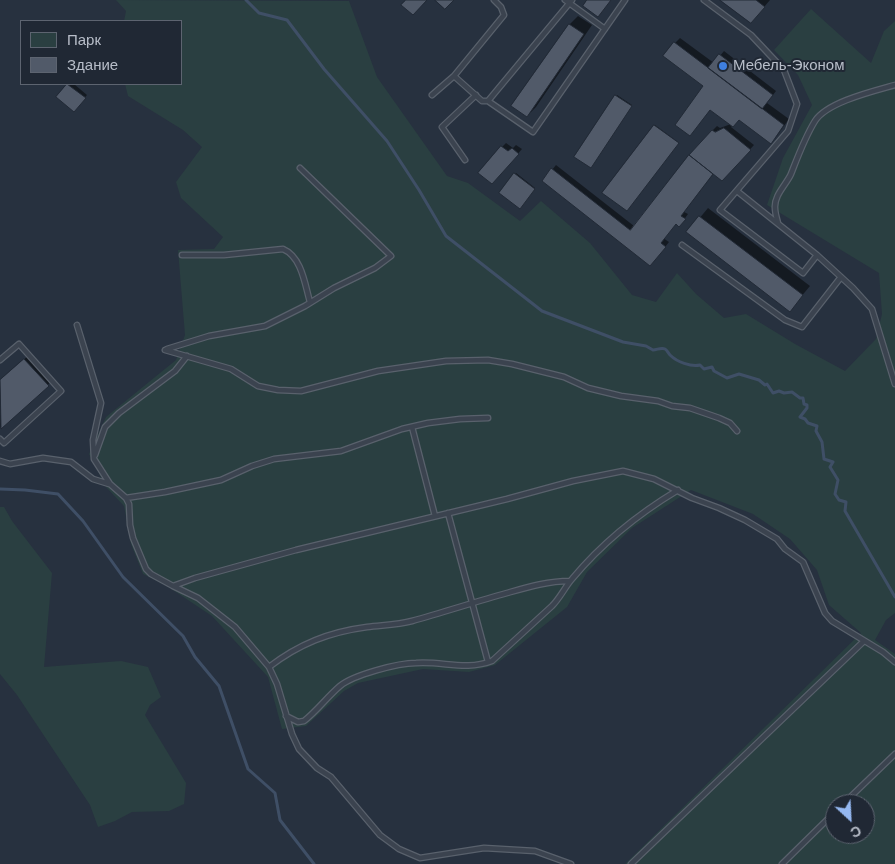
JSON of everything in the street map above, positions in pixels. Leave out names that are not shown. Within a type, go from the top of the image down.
[{"type":"lane","points":[[432,95],[454,76],[504,16],[502,7],[494,0]]},
{"type":"lane","points":[[454,76],[482,101],[488,101],[533,132],[625,0]]},
{"type":"lane","points":[[704,0],[751,35],[784,70],[797,104],[788,131],[720,210],[803,273],[817,255]]},
{"type":"lane","points":[[488,101],[569,1],[605,29]]},
{"type":"lane","points":[[778,224],[774,208],[816,119],[838,104],[895,85]]},
{"type":"lane","points":[[465,160],[442,127],[476,95]]},
{"type":"lane","points":[[300,168],[391,256],[375,268],[265,326],[209,336],[165,350],[231,369],[258,386],[278,390],[301,391],[378,371],[446,361],[488,360],[564,377],[588,388],[621,396],[690,408],[720,418],[730,423],[737,431]]},
{"type":"lane","points":[[737,191],[817,255],[853,288],[872,309],[895,384]]},
{"type":"lane","points":[[682,245],[785,320],[802,327],[841,277]]},
{"type":"lane","points":[[182,255],[224,255],[283,249],[288,251],[299,264],[310,302]]},
{"type":"lane","points":[[77,325],[101,402],[93,440],[94,459],[110,484],[126,498],[129,504],[133,538],[146,569],[150,574],[198,598],[235,627],[269,667],[277,684],[292,734],[299,749],[317,768],[336,782],[380,835],[399,849],[420,858],[484,848],[535,851],[571,864]]},
{"type":"lane","points":[[0,360],[19,344],[61,392],[4,442],[0,439]]},
{"type":"lane","points":[[94,459],[105,427],[119,413],[175,371],[187,356]]},
{"type":"lane","points":[[126,498],[220,480],[274,459],[341,451],[428,423],[460,418],[488,418]]},
{"type":"lane","points":[[412,427],[435,516]]},
{"type":"lane","points":[[0,461],[10,464],[43,458],[71,462],[93,479],[110,484]]},
{"type":"lane","points":[[174,586],[195,578],[296,550],[573,481],[622,471],[654,479],[745,520],[777,540],[803,562],[825,613],[838,626],[883,652],[895,662]]},
{"type":"lane","points":[[286,716],[298,722],[304,721],[340,686],[352,679],[395,666],[414,662],[467,666],[488,662],[500,655],[560,598],[570,580],[605,544],[654,504],[678,490]]},
{"type":"lane","points":[[448,513],[488,662]]},
{"type":"lane","points":[[269,667],[301,645],[331,634],[367,627],[410,622],[541,584],[570,580]]},
{"type":"lane","points":[[631,864],[864,641]]},
{"type":"lane","points":[[853,794],[895,754]]},
{"type":"lane","points":[[782,864],[825,822]]},
{"type":"green space","points":[[116,0],[349,1],[377,77],[447,176],[468,183],[520,221],[541,201],[590,243],[632,295],[656,302],[677,273],[696,294],[724,318],[746,314],[795,344],[845,371],[876,339],[882,314],[879,273],[767,205],[783,158],[812,105],[798,75],[774,50],[811,9],[871,63],[884,31],[895,21],[895,613],[886,620],[875,640],[895,654],[895,864],[625,864],[861,633],[829,605],[817,570],[790,539],[753,514],[691,490],[632,528],[587,572],[567,607],[495,665],[469,672],[423,669],[358,683],[344,691],[306,726],[282,729],[268,677],[212,616],[167,586],[143,574],[131,544],[124,506],[106,487],[89,454],[106,417],[176,360],[185,335],[178,250],[214,249],[223,237],[181,198],[176,182],[202,147],[183,130],[128,96],[125,85],[182,85],[182,20],[124,20],[126,11]]},
{"type":"green space","points":[[0,507],[4,507],[12,521],[52,573],[44,667],[121,661],[148,667],[161,697],[150,705],[145,715],[186,783],[184,804],[169,811],[132,812],[98,827],[90,805],[17,695],[0,674]]},
{"type":"building","points":[[406,0],[427,0],[413,15],[401,5]]},
{"type":"building","points":[[435,0],[454,0],[445,9]]},
{"type":"building","points":[[587,0],[611,0],[598,17],[583,6]]},
{"type":"building","points":[[720,0],[756,0],[765,7],[751,23]]},
{"type":"building","points":[[569,24],[584,34],[527,117],[511,106]]},
{"type":"building","points":[[674,42],[784,125],[771,144],[739,120],[733,127],[710,110],[690,136],[675,125],[703,86],[663,56]]},
{"type":"building","points":[[719,54],[773,95],[762,109],[708,68]]},
{"type":"building","points":[[66,85],[68,85],[86,98],[74,112],[56,97]]},
{"type":"building","points":[[615,95],[632,106],[591,168],[574,157]]},
{"type":"building","points":[[654,125],[679,143],[627,211],[602,193]]},
{"type":"building","points":[[724,128],[751,150],[722,181],[689,155],[712,130],[715,132]]},
{"type":"building","points":[[501,146],[508,151],[512,148],[519,154],[492,184],[478,173]]},
{"type":"building","points":[[689,155],[713,174],[681,216],[686,219],[679,227],[676,224],[661,243],[666,247],[650,266],[542,181],[551,168],[630,230]]},
{"type":"building","points":[[514,173],[535,189],[520,209],[499,193]]},
{"type":"building","points":[[699,216],[803,295],[790,312],[686,232]]},
{"type":"building","points":[[24,359],[49,386],[1,429],[0,380]]},
{"type":"waterway","points":[[246,0],[259,13],[287,20],[324,69],[387,141],[446,236],[542,311],[623,342],[646,346],[653,350],[665,349],[673,358],[688,365],[700,365],[704,369],[712,367],[714,371],[727,378],[739,374],[759,380],[765,385],[767,384],[773,393],[779,391],[784,393],[792,392],[803,398],[807,408],[800,417],[808,423],[817,426],[816,431],[822,442],[824,459],[833,462],[830,467],[838,480],[835,494],[839,500],[846,502],[845,511],[895,597]]},
{"type":"waterway","points":[[0,489],[58,494],[83,521],[123,577],[183,636],[195,657],[219,686],[248,769],[275,793],[280,820],[314,864]]},
{"type":"place","name":"Мебель-Эконом","points":[[723,66]]}]
